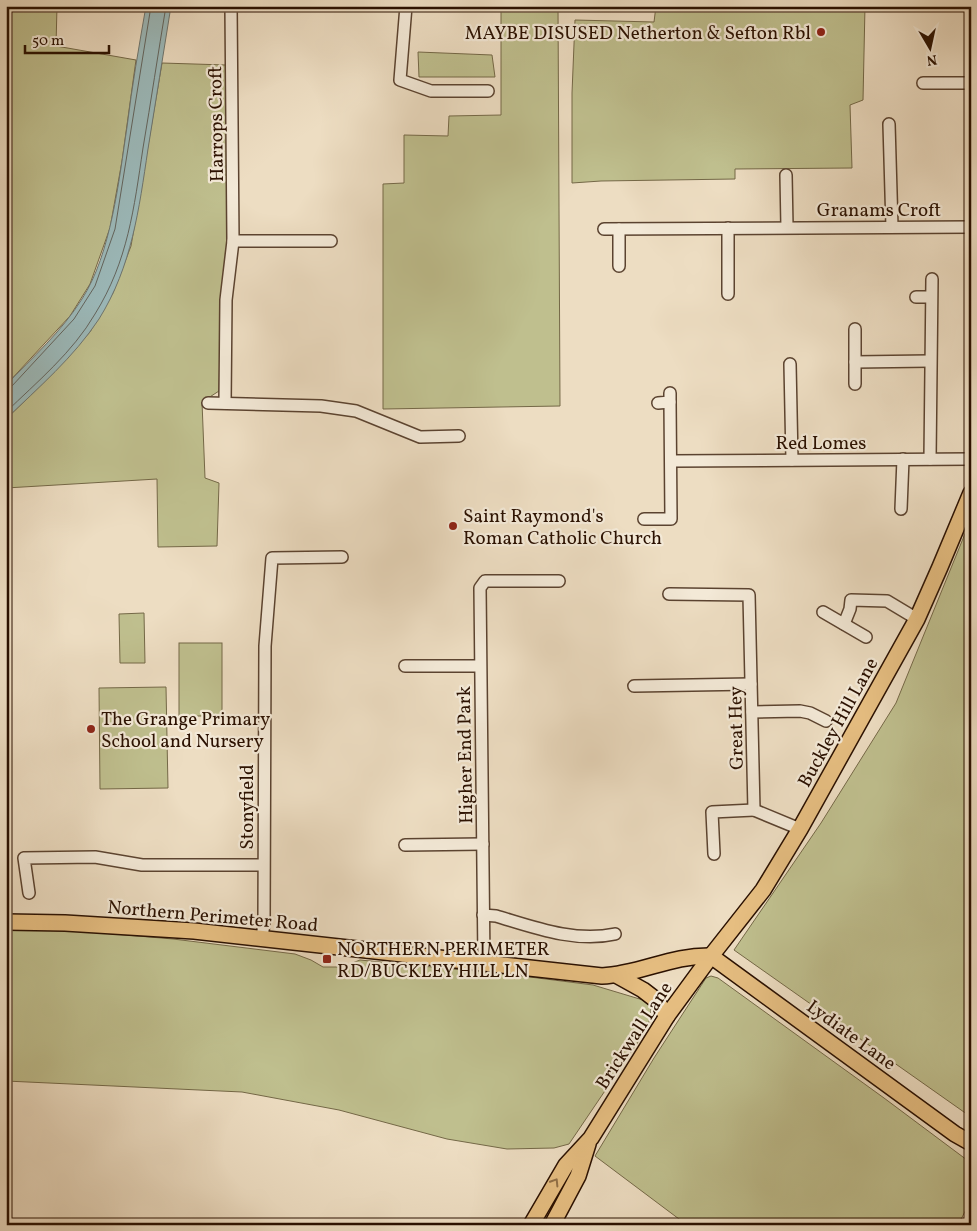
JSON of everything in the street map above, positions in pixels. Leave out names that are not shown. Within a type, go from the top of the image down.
[{"type":"main road","name":"Buckley Hill Lane","points":[[711,956],[763,890],[800,829],[917,619],[971,492]]},
{"type":"main road","name":"Northern Perimeter Road","points":[[6,922],[65,923],[262,937],[584,975],[616,975],[639,971],[694,955],[711,956]]},
{"type":"main road","name":"Brickwall Lane","points":[[531,1225],[566,1165],[590,1138],[667,1016],[711,956]]},
{"type":"main road","name":"Lydiate Lane","points":[[711,956],[955,1134],[971,1143]]},
{"type":"main road","points":[[616,975],[643,990],[656,1000],[667,1016]]},
{"type":"main road","name":"Brickwall Lane","points":[[552,1225],[578,1176],[590,1138]]},
{"type":"street","name":"Harrops Croft","points":[[225,403],[226,300],[234,241],[231,6]]},
{"type":"street","points":[[406,6],[400,80],[431,91],[488,91]]},
{"type":"street","points":[[922,84],[971,83]]},
{"type":"street","points":[[889,124],[892,227]]},
{"type":"street","points":[[786,175],[787,227]]},
{"type":"street","name":"Granams Croft","points":[[604,229],[971,227]]},
{"type":"street","points":[[619,228],[619,266]]},
{"type":"street","points":[[728,228],[728,294]]},
{"type":"street","points":[[234,241],[331,241]]},
{"type":"street","points":[[930,459],[932,278]]},
{"type":"street","points":[[916,297],[932,297]]},
{"type":"street","points":[[855,329],[855,384]]},
{"type":"street","points":[[855,362],[930,361]]},
{"type":"street","points":[[790,364],[792,460]]},
{"type":"street","points":[[644,518],[671,519],[670,398],[658,403]]},
{"type":"street","points":[[208,403],[321,406],[356,411],[420,437],[459,436]]},
{"type":"street","points":[[901,508],[903,459]]},
{"type":"street","name":"Red Lomes","points":[[671,461],[971,459]]},
{"type":"street","name":"Stonyfield","points":[[262,937],[264,924],[265,646],[272,558],[342,557]]},
{"type":"street","name":"Higher End Park","points":[[484,962],[480,588],[485,581],[559,581]]},
{"type":"street","name":"Great Hey","points":[[668,594],[749,595],[754,810]]},
{"type":"street","points":[[844,624],[852,600],[887,601],[917,619]]},
{"type":"street","points":[[823,612],[866,637]]},
{"type":"street","name":"Higher End Park","points":[[405,666],[480,666]]},
{"type":"street","points":[[634,686],[751,684]]},
{"type":"street","points":[[752,712],[794,717],[810,713],[826,721]]},
{"type":"street","points":[[714,854],[712,812],[754,810],[800,829]]},
{"type":"street","name":"Higher End Park","points":[[405,845],[483,844]]},
{"type":"street","points":[[29,893],[24,858],[95,857],[142,865],[264,865]]},
{"type":"street","points":[[483,915],[496,916],[573,935],[592,937],[615,934]]},
{"type":"green space","points":[[6,6],[57,6],[56,46],[136,60],[122,161],[110,228],[90,284],[70,316],[6,385]]},
{"type":"green space","points":[[501,6],[558,6],[560,406],[383,409],[383,184],[404,183],[404,135],[448,136],[449,116],[501,115]]},
{"type":"green space","points":[[656,6],[865,6],[863,100],[850,105],[852,168],[735,169],[735,179],[572,183],[572,93],[575,20],[654,22]]},
{"type":"green space","points":[[418,52],[492,55],[495,77],[419,77]]},
{"type":"green space","points":[[162,63],[226,65],[230,242],[221,299],[219,391],[202,402],[205,478],[219,483],[217,546],[158,547],[157,479],[6,488],[6,419],[90,332],[113,293],[131,246]]},
{"type":"green space","points":[[971,519],[971,1117],[734,950],[821,823],[896,703]]},
{"type":"green space","points":[[144,613],[145,663],[120,663],[119,614]]},
{"type":"green space","points":[[179,643],[222,643],[222,716],[179,716]]},
{"type":"green space","points":[[166,687],[168,788],[100,789],[99,688]]},
{"type":"green space","points":[[6,928],[78,931],[173,939],[295,954],[323,967],[342,967],[360,960],[514,975],[593,985],[643,1000],[651,1008],[649,1022],[640,1039],[569,1144],[554,1148],[507,1149],[447,1139],[339,1110],[242,1092],[6,1081]]},
{"type":"green space","points":[[711,976],[718,978],[971,1163],[971,1200],[958,1225],[687,1225],[595,1156],[654,1058],[706,978]]},
{"type":"water","points":[[146,6],[171,6],[141,193],[127,258],[110,299],[89,333],[55,372],[6,419],[6,385],[46,344],[74,311],[92,281],[100,261],[117,193]]},
{"type":"place","name":"MAYBE DISUSED Netherton & Sefton Rbl","points":[[821,32]]},
{"type":"place","name":"Saint Raymond's Roman Catholic Church","points":[[453,526]]},
{"type":"place","name":"The Grange Primary School and Nursery","points":[[91,729]]},
{"type":"place","name":"NORTHERN PERIMETER RD/BUCKLEY HILL LN","points":[[327,959]]}]
